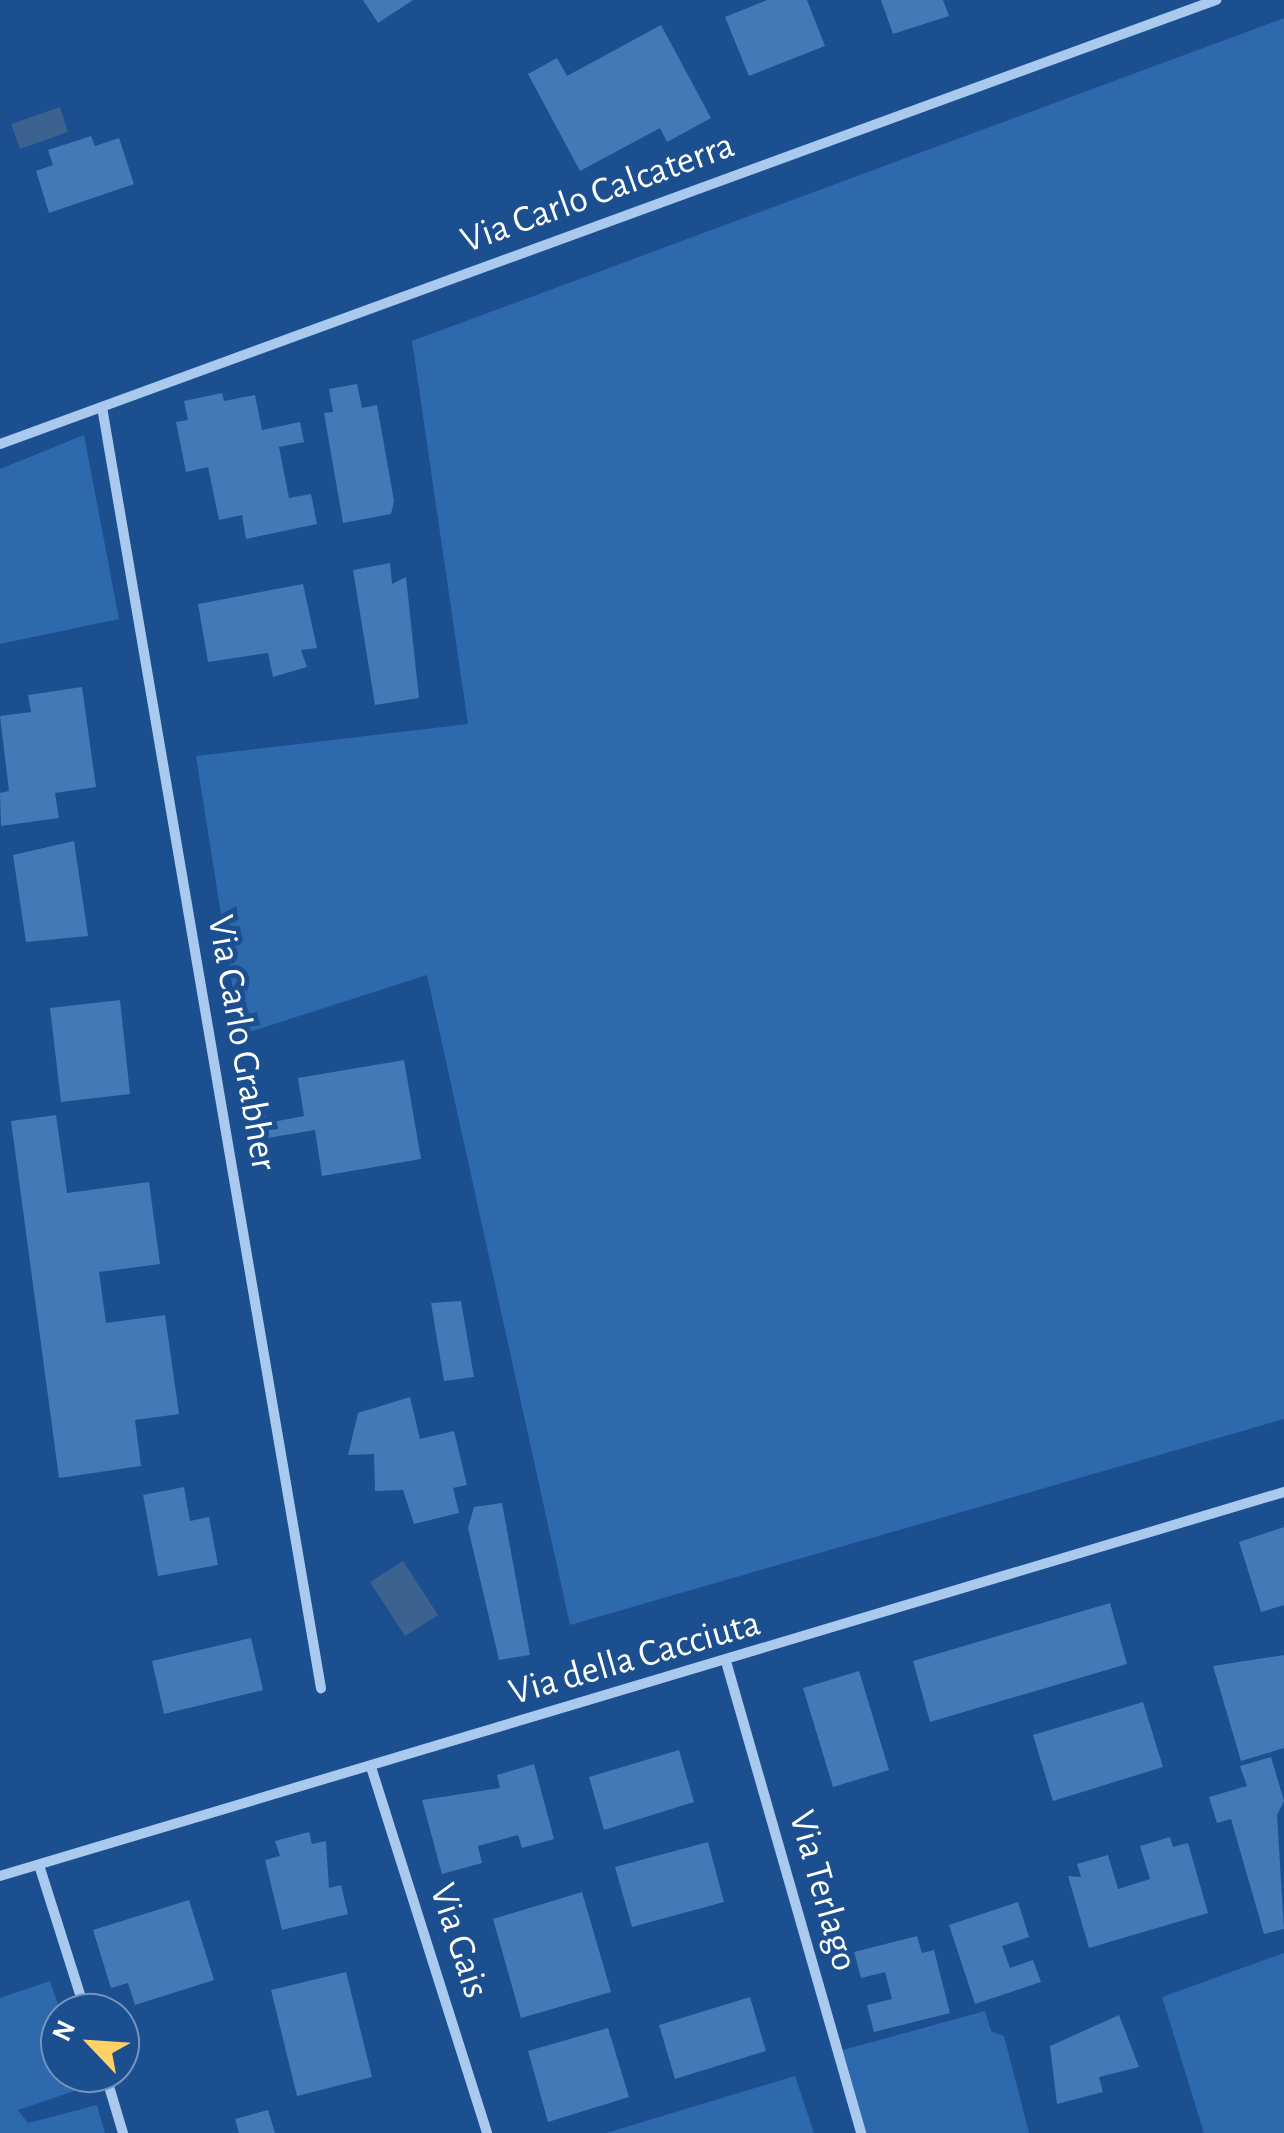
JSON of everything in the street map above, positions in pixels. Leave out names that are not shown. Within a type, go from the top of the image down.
[{"type":"street","name":"Via Carlo Calcaterra","points":[[0,444],[1216,0]]},
{"type":"street","name":"Via Carlo Grabher","points":[[102,407],[321,1688]]},
{"type":"street","name":"Via della Cacciuta","points":[[0,1876],[726,1665],[1284,1492]]},
{"type":"street","name":"Via Terlago","points":[[726,1665],[860,2133]]},
{"type":"street","name":"Via Gais","points":[[372,1767],[487,2133]]},
{"type":"street","points":[[39,1865],[80,1993]]},
{"type":"street","points":[[110,2093],[123,2133]]},
{"type":"shaded area","points":[[1284,18],[1284,1419],[570,1625],[427,975],[240,1035],[196,756],[468,724],[412,341]]},
{"type":"shaded area","points":[[60,107],[68,132],[20,149],[11,124]]},
{"type":"shaded area","points":[[84,435],[119,619],[0,644],[0,469]]},
{"type":"shaded area","points":[[403,1561],[438,1615],[405,1636],[370,1582]]},
{"type":"shaded area","points":[[1284,1953],[1284,2133],[1204,2133],[1162,1997]]},
{"type":"shaded area","points":[[50,1981],[54,1993],[40,1993],[40,2093],[68,2093],[18,2110],[28,2123],[97,2105],[105,2133],[0,2133],[0,1998]]},
{"type":"shaded area","points":[[985,2011],[991,2031],[1004,2036],[1029,2133],[866,2133],[843,2050]]},
{"type":"shaded area","points":[[795,2076],[814,2133],[606,2133]]},
{"type":"building","points":[[363,0],[413,0],[378,23]]},
{"type":"building","points":[[767,0],[807,0],[825,46],[749,76],[725,17]]},
{"type":"building","points":[[881,0],[943,0],[949,16],[893,34]]},
{"type":"building","points":[[661,25],[711,118],[667,142],[660,128],[580,171],[528,74],[557,58],[567,76]]},
{"type":"building","points":[[91,136],[95,146],[119,138],[134,184],[49,213],[36,171],[53,165],[48,150]]},
{"type":"building","points":[[357,384],[362,408],[377,405],[394,501],[391,514],[343,523],[324,413],[333,412],[329,389]]},
{"type":"building","points":[[222,393],[224,401],[255,395],[262,430],[300,422],[304,442],[279,447],[289,498],[311,494],[317,524],[246,539],[242,515],[219,520],[208,467],[186,472],[176,422],[188,420],[184,401]]},
{"type":"building","points":[[390,563],[392,584],[406,577],[419,698],[375,705],[353,570]]},
{"type":"building","points":[[303,584],[317,648],[301,650],[307,667],[273,677],[268,653],[208,662],[198,604]]},
{"type":"building","points":[[82,687],[96,787],[55,793],[59,818],[1,826],[0,793],[9,791],[0,716],[31,712],[28,695]]},
{"type":"building","points":[[74,841],[88,936],[26,942],[13,855]]},
{"type":"building","points":[[120,1000],[130,1094],[61,1102],[50,1008]]},
{"type":"building","points":[[404,1060],[421,1159],[322,1176],[315,1130],[250,1141],[245,1113],[265,1110],[267,1123],[304,1116],[298,1078]]},
{"type":"building","points":[[56,1115],[67,1193],[149,1182],[160,1264],[99,1272],[106,1323],[165,1315],[179,1414],[135,1420],[141,1466],[59,1478],[11,1121]]},
{"type":"building","points":[[461,1301],[474,1377],[444,1381],[431,1303]]},
{"type":"building","points":[[410,1397],[420,1439],[454,1431],[467,1485],[453,1488],[459,1513],[414,1524],[403,1490],[375,1491],[374,1454],[348,1455],[358,1413]]},
{"type":"building","points":[[184,1487],[190,1521],[209,1517],[218,1565],[158,1576],[143,1495]]},
{"type":"building","points":[[502,1503],[530,1655],[499,1660],[468,1528],[474,1507]]},
{"type":"building","points":[[1284,1527],[1284,1605],[1261,1612],[1239,1542]]},
{"type":"building","points":[[1110,1603],[1127,1664],[930,1722],[913,1661]]},
{"type":"building","points":[[251,1638],[263,1690],[164,1714],[152,1661]]},
{"type":"building","points":[[1284,1655],[1284,1748],[1241,1761],[1213,1666]]},
{"type":"building","points":[[859,1671],[889,1770],[833,1787],[803,1688]]},
{"type":"building","points":[[1143,1702],[1163,1767],[1053,1801],[1033,1735]]},
{"type":"building","points":[[679,1750],[694,1802],[604,1830],[589,1777]]},
{"type":"building","points":[[1271,1757],[1284,1801],[1277,1815],[1284,1929],[1264,1934],[1231,1819],[1217,1823],[1209,1797],[1247,1786],[1240,1766]]},
{"type":"building","points":[[534,1764],[554,1839],[522,1848],[518,1835],[478,1846],[482,1863],[442,1874],[422,1800],[500,1788],[497,1775]]},
{"type":"building","points":[[309,1832],[312,1844],[326,1841],[329,1888],[341,1885],[348,1914],[282,1930],[265,1860],[280,1856],[275,1841]]},
{"type":"building","points":[[1170,1837],[1173,1847],[1188,1843],[1208,1913],[1089,1948],[1068,1876],[1081,1877],[1077,1864],[1108,1855],[1118,1889],[1150,1879],[1140,1846]]},
{"type":"building","points":[[708,1842],[724,1902],[632,1927],[615,1867]]},
{"type":"building","points":[[582,1892],[611,1992],[521,2018],[493,1919]]},
{"type":"building","points":[[189,1900],[214,1980],[140,2003],[140,1993],[131,1993],[128,1983],[111,1988],[93,1930]]},
{"type":"building","points":[[1018,1902],[1029,1937],[1002,1946],[1010,1968],[1033,1960],[1041,1982],[975,2004],[949,1925]]},
{"type":"building","points":[[917,1936],[922,1953],[934,1950],[950,2013],[874,2032],[867,2005],[892,1999],[885,1972],[861,1978],[854,1952]]},
{"type":"building","points":[[346,1972],[372,2077],[297,2096],[271,1990]]},
{"type":"building","points":[[750,1997],[766,2051],[675,2079],[659,2025]]},
{"type":"building","points":[[1119,2015],[1139,2067],[1099,2077],[1103,2092],[1057,2104],[1050,2046]]},
{"type":"building","points":[[608,2028],[629,2097],[548,2122],[528,2051]]},
{"type":"building","points":[[268,2110],[275,2133],[239,2133],[235,2119]]}]
